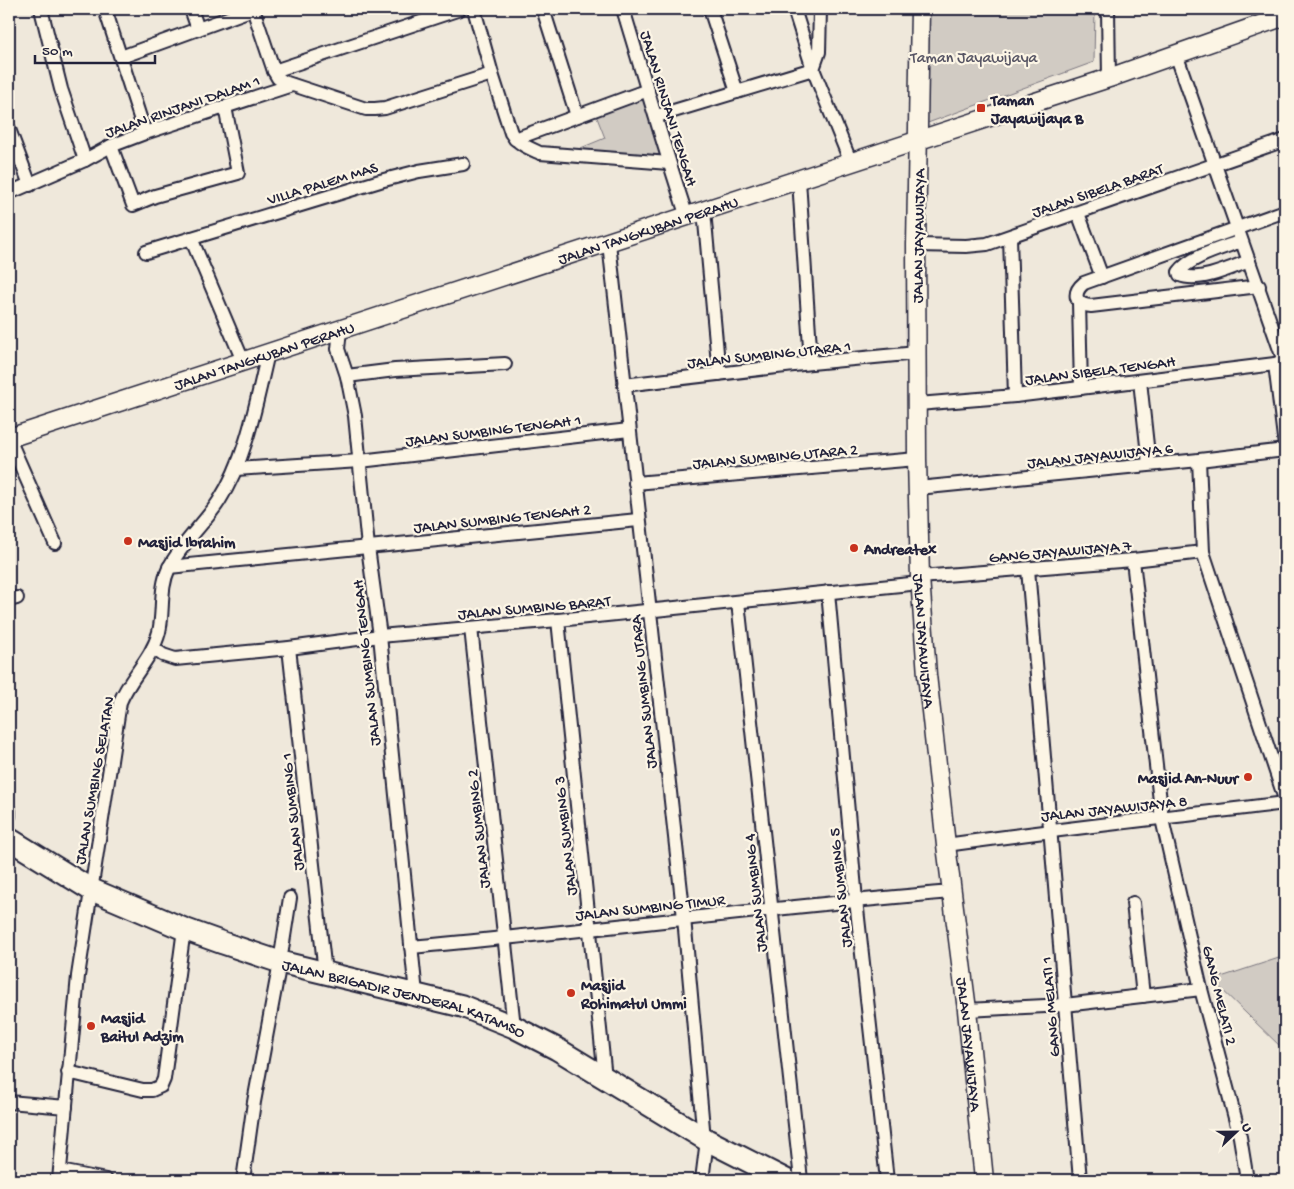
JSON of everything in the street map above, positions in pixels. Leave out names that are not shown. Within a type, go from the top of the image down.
[{"type":"highway","name":"JALAN BRIGADIR JENDERAL KATAMSO","points":[[9,840],[90,889],[184,929],[280,962],[462,1006],[514,1027],[557,1049],[705,1140],[786,1180]]},
{"type":"main road","name":"JALAN JAYAWIJAYA","points":[[920,9],[916,245],[917,459],[920,580],[927,674],[967,1010],[984,1180]]},
{"type":"main road","name":"JALAN TANGKUBAN PERAHU","points":[[9,439],[1109,78],[1285,16]]},
{"type":"street","points":[[41,9],[61,89],[84,160]]},
{"type":"street","points":[[105,9],[145,133]]},
{"type":"street","points":[[191,9],[198,29]]},
{"type":"street","points":[[121,57],[253,9],[278,78],[292,85],[366,109],[385,108],[492,74]]},
{"type":"street","points":[[274,71],[430,14],[460,9]]},
{"type":"street","points":[[474,9],[492,74],[511,133],[515,139],[526,147],[540,152],[669,163]]},
{"type":"street","points":[[543,9],[577,116]]},
{"type":"street","name":"JALAN RINJANI TENGAH","points":[[623,9],[669,163],[696,214],[720,374]]},
{"type":"street","points":[[710,9],[738,92]]},
{"type":"street","points":[[794,9],[813,69],[851,163]]},
{"type":"street","points":[[813,69],[819,52],[820,9]]},
{"type":"street","points":[[1108,9],[1109,78]]},
{"type":"street","points":[[1176,54],[1259,286],[1281,362],[1285,448]]},
{"type":"street","points":[[656,116],[813,69]]},
{"type":"street","name":"JALAN RINJANI DALAM 1","points":[[9,194],[111,146],[292,85]]},
{"type":"street","points":[[515,139],[648,90]]},
{"type":"street","points":[[111,146],[132,205],[155,196],[238,173],[225,107]]},
{"type":"street","points":[[9,129],[30,185]]},
{"type":"street","name":"JALAN SIBELA BARAT","points":[[916,245],[966,246],[988,244],[1285,140]]},
{"type":"street","name":"VILLA PALEM MAS","points":[[146,252],[390,178],[463,164]]},
{"type":"street","points":[[799,180],[811,363]]},
{"type":"street","points":[[1081,388],[1079,302],[1076,295],[1078,288],[1084,283],[1285,211]]},
{"type":"street","points":[[1078,213],[1102,277]]},
{"type":"street","points":[[1010,237],[1015,396]]},
{"type":"street","points":[[191,238],[243,361]]},
{"type":"street","points":[[1242,241],[1211,252],[1188,264],[1179,272],[1180,276],[1203,276],[1249,261]]},
{"type":"street","name":"JALAN SUMBING UTARA","points":[[609,242],[638,520],[684,918],[705,1140],[702,1180]]},
{"type":"street","points":[[1079,302],[1083,305],[1091,306],[1259,286]]},
{"type":"street","name":"JALAN SUMBING TENGAH","points":[[340,330],[338,349],[347,376],[360,460],[368,547],[380,636],[416,994]]},
{"type":"street","name":"JALAN SUMBING SELATAN","points":[[59,1176],[78,976],[120,702],[124,692],[153,648],[159,632],[162,614],[162,594],[169,567],[218,502],[236,469],[252,420],[268,353]]},
{"type":"street","name":"JALAN SUMBING UTARA 1","points":[[624,385],[811,363],[917,353]]},
{"type":"street","name":"JALAN SIBELA TENGAH","points":[[918,404],[1015,396],[1281,362]]},
{"type":"street","points":[[347,376],[395,370],[505,364]]},
{"type":"street","points":[[1140,381],[1149,464]]},
{"type":"street","name":"JALAN SUMBING TENGAH 1","points":[[236,469],[360,460],[629,430]]},
{"type":"street","points":[[9,439],[55,543]]},
{"type":"street","name":"JALAN JAYAWIJAYA 6","points":[[918,488],[1199,460],[1285,448]]},
{"type":"street","name":"JALAN SUMBING UTARA 2","points":[[635,483],[917,459]]},
{"type":"street","points":[[1199,460],[1202,552],[1285,801]]},
{"type":"street","name":"JALAN SUMBING TENGAH 2","points":[[169,567],[638,520]]},
{"type":"street","name":"GANG JAYAWIJAYA 7","points":[[920,580],[1202,552]]},
{"type":"street","name":"GANG MELATI 2","points":[[1133,560],[1162,819],[1201,989],[1234,1110],[1247,1180]]},
{"type":"street","name":"GANG MELATI 1","points":[[1028,569],[1080,1180]]},
{"type":"street","name":"JALAN SUMBING BARAT","points":[[153,648],[163,655],[175,659],[289,648],[380,636],[738,602],[920,580]]},
{"type":"street","name":"JALAN SUMBING 5","points":[[828,592],[856,900],[887,1180]]},
{"type":"street","name":"JALAN SUMBING 4","points":[[738,602],[801,1180]]},
{"type":"street","name":"JALAN SUMBING 3","points":[[558,620],[605,1078]]},
{"type":"street","name":"JALAN SUMBING 2","points":[[471,628],[514,1027]]},
{"type":"street","name":"JALAN SUMBING 1","points":[[289,648],[325,973]]},
{"type":"street","name":"JALAN JAYAWIJAYA 8","points":[[946,845],[1051,830],[1162,819],[1285,801]]},
{"type":"street","points":[[9,811],[9,816]]},
{"type":"street","name":"JALAN SUMBING TIMUR","points":[[411,947],[505,939],[590,928],[856,900],[952,892]]},
{"type":"street","points":[[243,1180],[254,1102],[290,898]]},
{"type":"street","points":[[1133,903],[1144,996]]},
{"type":"street","points":[[68,1072],[144,1090],[152,1090],[162,1086],[184,929]]},
{"type":"street","points":[[967,1010],[1065,1005],[1201,989]]},
{"type":"street","points":[[9,1102],[66,1107]]},
{"type":"street","points":[[59,1176],[106,1180]]},
{"type":"green space","name":"Taman Jayawijaya","points":[[926,9],[1095,9],[1094,62],[925,124]]},
{"type":"green space","points":[[645,97],[663,159],[576,150],[605,138],[596,115]]},
{"type":"green space","points":[[1285,956],[1285,1051],[1212,980]]},
{"type":"place","name":"Taman Jayawijaya B","points":[[981,108]]},
{"type":"place","name":"Masjid Ibrahim","points":[[128,541]]},
{"type":"place","name":"Andreatex","points":[[854,548]]},
{"type":"place","name":"Masjid An-Nuur","points":[[1248,777]]},
{"type":"place","name":"Masjid Rohimatul Ummi","points":[[571,993]]},
{"type":"place","name":"Masjid Baitul Adzim","points":[[91,1026]]}]
